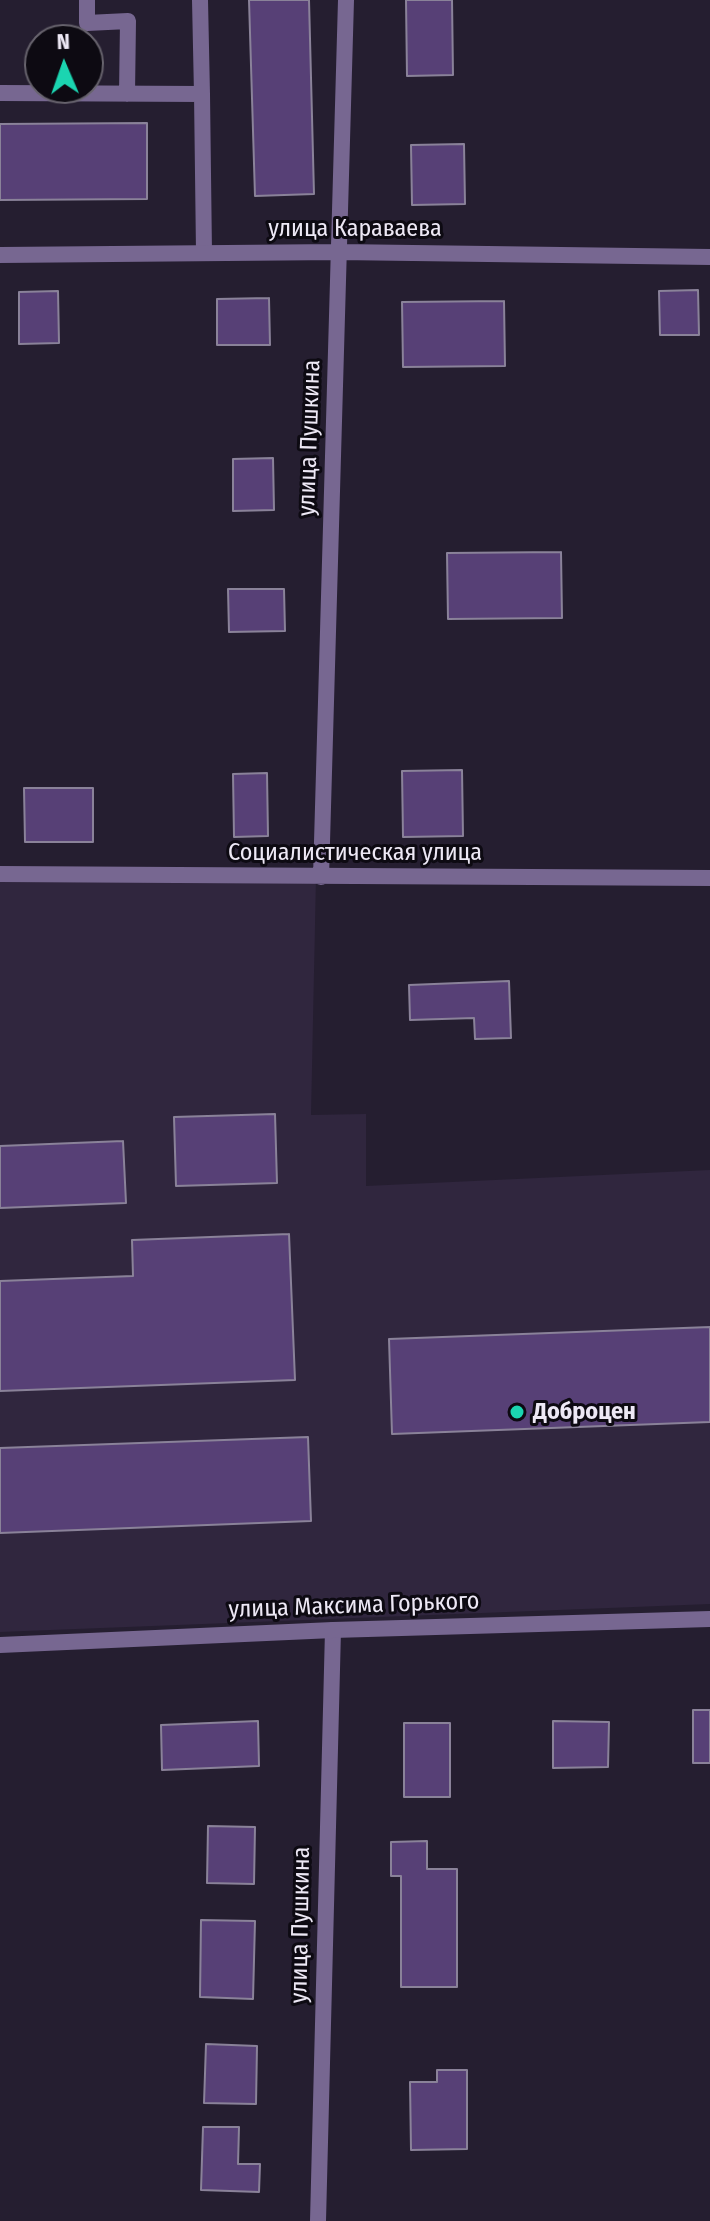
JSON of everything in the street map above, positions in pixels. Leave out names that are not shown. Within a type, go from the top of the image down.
[{"type":"street","points":[[87,0],[87,23],[128,21],[127,94]]},
{"type":"street","points":[[200,0],[204,253]]},
{"type":"street","name":"улица Пушкина","points":[[321,877],[346,0]]},
{"type":"street","points":[[0,93],[202,94]]},
{"type":"street","name":"улица Караваева","points":[[0,255],[339,252],[710,257]]},
{"type":"street","name":"Социалистическая улица","points":[[0,874],[710,878]]},
{"type":"street","name":"улица Максима Горького","points":[[0,1645],[333,1630],[710,1619]]},
{"type":"street","name":"улица Пушкина","points":[[318,2221],[333,1630]]},
{"type":"shaded area","points":[[0,875],[316,877],[311,1115],[366,1114],[366,1186],[710,1170],[710,1604],[0,1632]]},
{"type":"building","points":[[249,0],[309,0],[314,194],[255,196]]},
{"type":"building","points":[[406,0],[452,0],[453,75],[407,76]]},
{"type":"building","points":[[147,123],[147,199],[0,200],[0,124]]},
{"type":"building","points":[[464,144],[465,204],[412,205],[411,145]]},
{"type":"building","points":[[698,290],[699,335],[660,335],[659,291]]},
{"type":"building","points":[[58,291],[59,343],[19,344],[19,292]]},
{"type":"building","points":[[269,298],[270,345],[217,345],[217,299]]},
{"type":"building","points":[[504,301],[505,366],[403,367],[402,302]]},
{"type":"building","points":[[273,458],[274,510],[233,511],[233,459]]},
{"type":"building","points":[[561,552],[562,618],[448,619],[447,553]]},
{"type":"building","points":[[228,589],[284,589],[285,631],[229,632]]},
{"type":"building","points":[[462,770],[463,836],[403,837],[402,771]]},
{"type":"building","points":[[267,773],[268,836],[234,837],[233,774]]},
{"type":"building","points":[[24,788],[93,788],[93,842],[25,842]]},
{"type":"building","points":[[509,981],[511,1038],[475,1039],[474,1018],[410,1020],[409,985]]},
{"type":"building","points":[[275,1114],[277,1183],[176,1186],[174,1117]]},
{"type":"building","points":[[123,1141],[126,1203],[0,1208],[0,1146]]},
{"type":"building","points":[[289,1234],[295,1380],[0,1391],[0,1281],[133,1276],[132,1240]]},
{"type":"building","points":[[710,1327],[710,1422],[392,1434],[389,1339]]},
{"type":"building","points":[[308,1437],[311,1521],[0,1533],[0,1448]]},
{"type":"building","points":[[693,1710],[710,1710],[710,1763],[693,1763]]},
{"type":"building","points":[[258,1721],[259,1766],[162,1770],[161,1725]]},
{"type":"building","points":[[553,1721],[609,1722],[608,1767],[553,1768]]},
{"type":"building","points":[[404,1723],[450,1723],[450,1797],[404,1797]]},
{"type":"building","points":[[208,1826],[255,1827],[254,1884],[207,1883]]},
{"type":"building","points":[[427,1841],[427,1869],[457,1869],[457,1987],[401,1987],[401,1876],[391,1876],[391,1842]]},
{"type":"building","points":[[201,1920],[255,1921],[253,1999],[200,1997]]},
{"type":"building","points":[[206,2044],[257,2046],[256,2104],[204,2103]]},
{"type":"building","points":[[437,2070],[467,2070],[467,2149],[411,2150],[410,2082],[437,2082]]},
{"type":"building","points":[[203,2127],[239,2127],[238,2164],[260,2164],[259,2192],[201,2190]]},
{"type":"place","name":"Доброцен","points":[[517,1412]]}]
